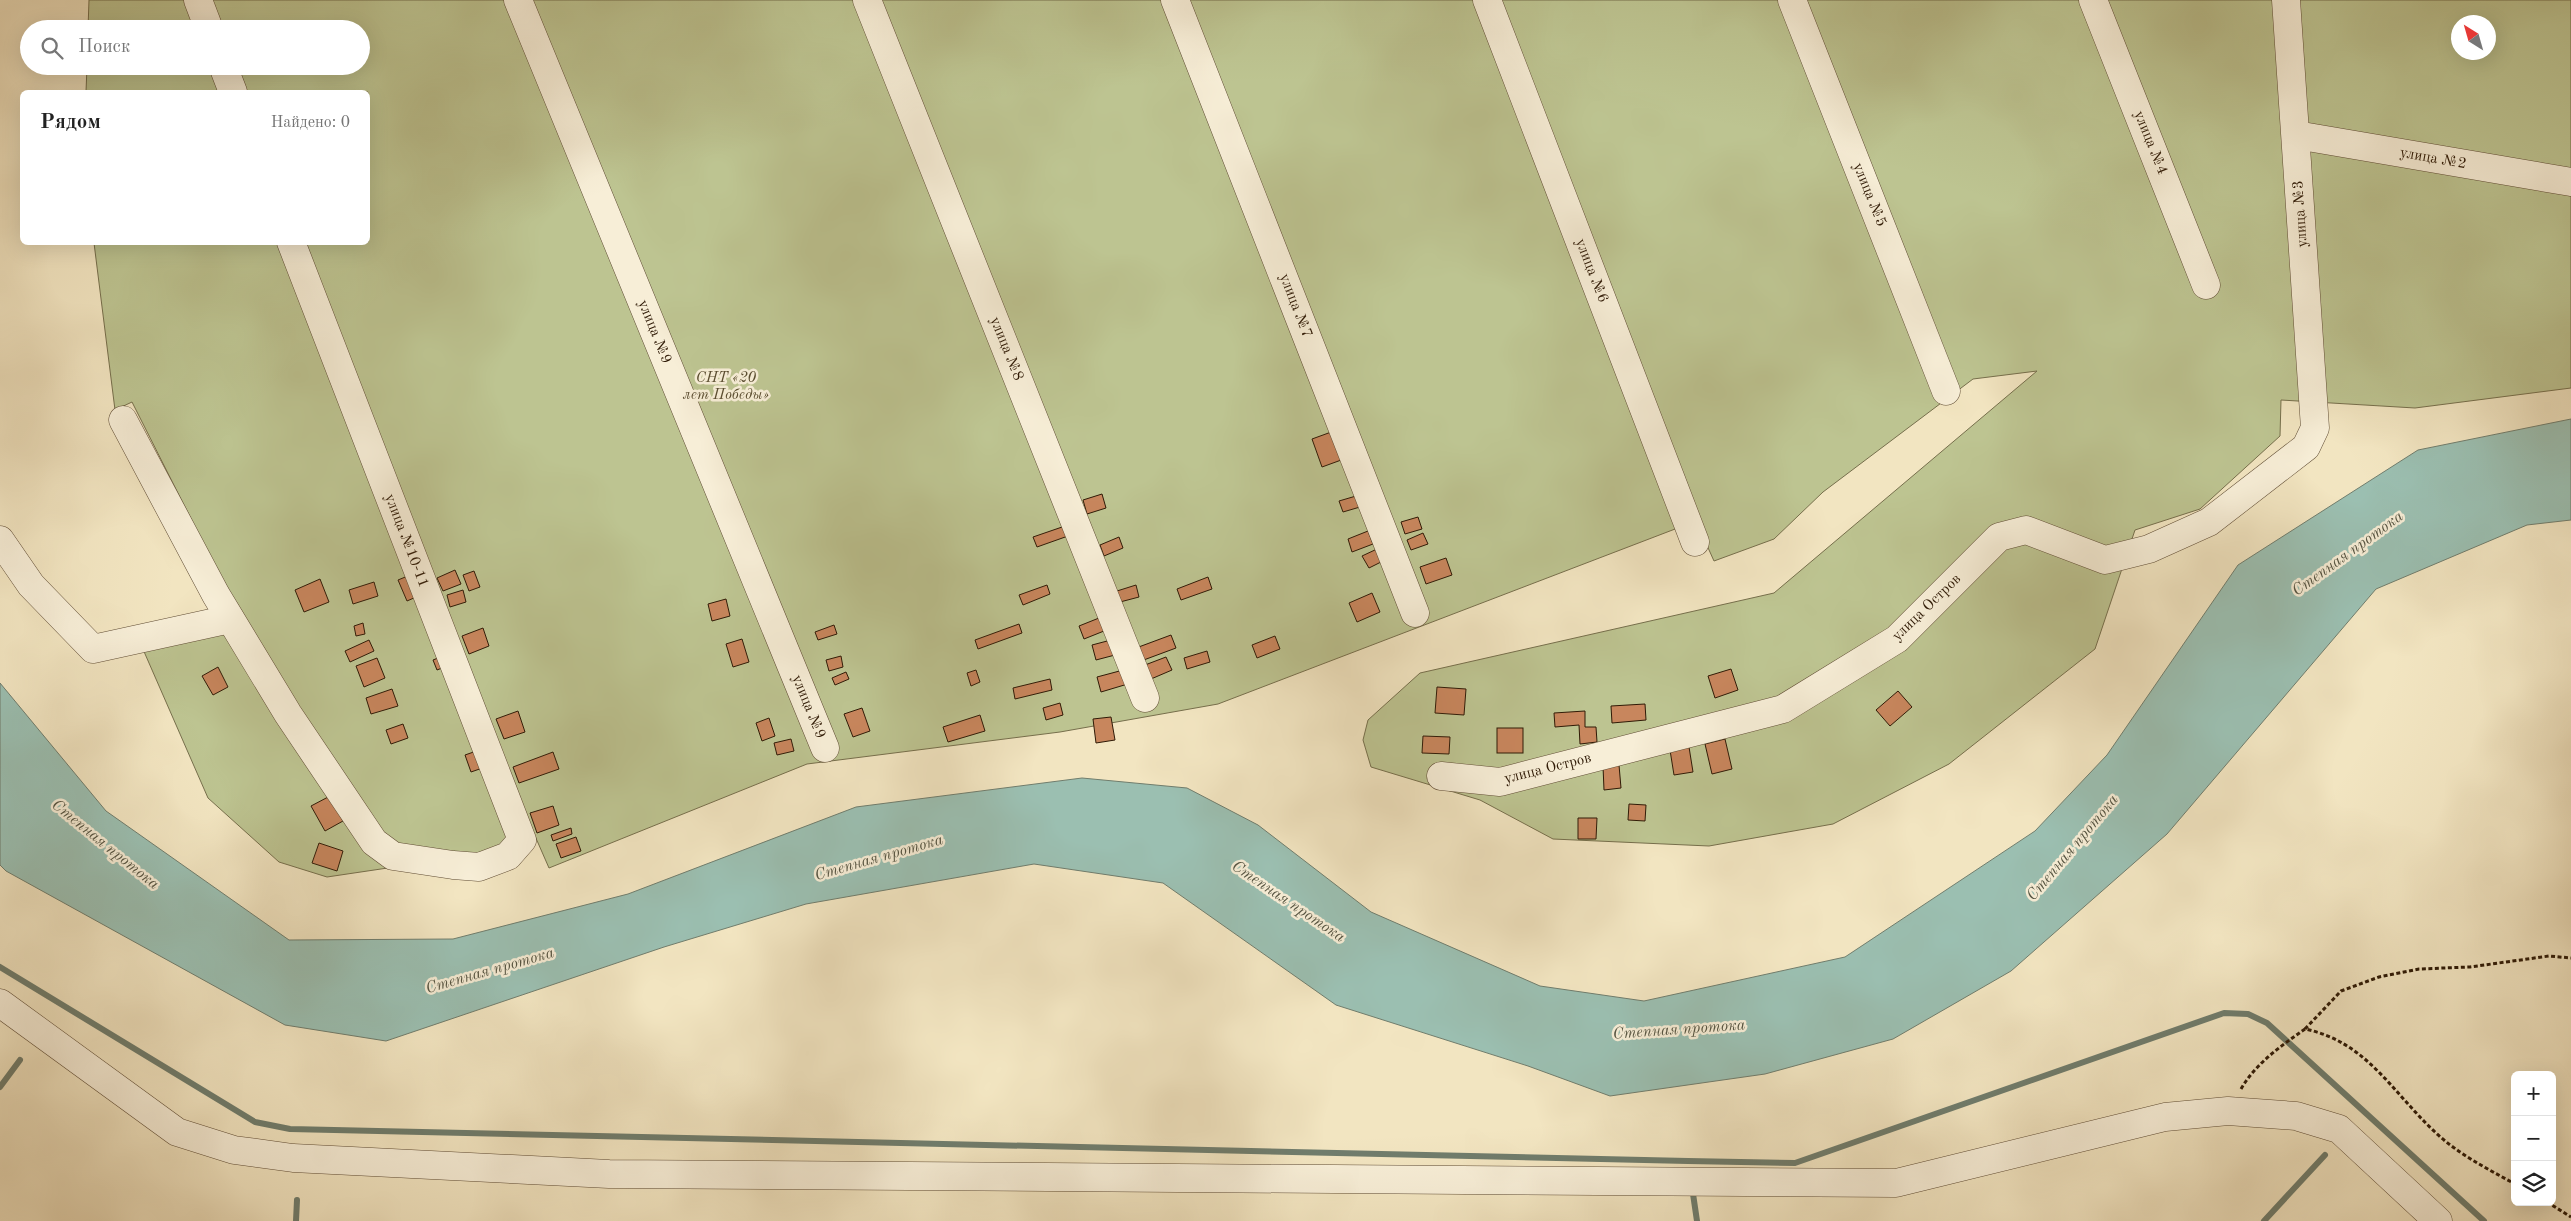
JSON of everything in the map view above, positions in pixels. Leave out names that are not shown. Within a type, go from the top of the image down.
[{"type":"street","points":[[198,0],[206,20]]},
{"type":"street","name":"улица №9","points":[[518,0],[825,748]]},
{"type":"street","name":"улица №8","points":[[867,0],[1144,698]]},
{"type":"street","name":"улица №7","points":[[1175,0],[1415,613]]},
{"type":"street","name":"улица №6","points":[[1487,0],[1695,542]]},
{"type":"street","name":"улица №5","points":[[1792,0],[1946,391]]},
{"type":"street","name":"улица №4","points":[[2093,0],[2206,286]]},
{"type":"street","name":"улица №3","points":[[2286,0],[2315,428]]},
{"type":"street","points":[[226,75],[232,90]]},
{"type":"street","name":"улица №2","points":[[2296,136],[2571,182]]},
{"type":"street","name":"улица №10-11","points":[[230,619],[288,714],[374,842],[393,856],[479,867],[508,856],[522,840],[292,245]]},
{"type":"street","points":[[0,540],[31,586],[93,649],[230,619],[123,420]]},
{"type":"street","name":"улица Остров","points":[[1441,776],[1500,782],[1783,709],[1897,639],[1999,537],[2026,530],[2105,560],[2149,549],[2208,522],[2306,448],[2315,428]]},
{"type":"street","points":[[0,1003],[177,1132],[234,1150],[293,1158],[580,1172],[1896,1182],[2165,1117],[2228,1111],[2296,1116],[2339,1129],[2438,1221]]},
{"type":"path","points":[[2228,1111],[2249,1075],[2305,1029],[2341,990],[2379,977],[2419,969],[2470,967],[2549,956],[2571,958]]},
{"type":"path","points":[[2305,1029],[2324,1033],[2367,1059],[2434,1131],[2461,1154],[2511,1182]]},
{"type":"path","points":[[2553,1206],[2571,1217]]},
{"type":"green space","name":"СНТ «20 лет Победы»","points":[[89,0],[2571,0],[2571,388],[2415,408],[2281,400],[2280,436],[2200,509],[2135,530],[2095,649],[1949,764],[1833,824],[1709,846],[1553,839],[1480,800],[1371,767],[1363,740],[1368,720],[1420,673],[1774,593],[2037,371],[1973,379],[1823,492],[1774,539],[1714,561],[1696,521],[1218,704],[1060,732],[807,764],[549,868],[535,836],[509,850],[327,877],[279,862],[208,798],[142,647],[237,610],[132,402],[115,410],[94,245],[370,245],[370,90],[86,90],[87,75],[370,75],[370,20],[88,20]]},
{"type":"water","name":"Степная протока","points":[[2571,419],[2571,520],[2527,525],[2376,589],[2167,834],[2011,971],[1893,1039],[1765,1074],[1610,1096],[1528,1066],[1336,1005],[1163,883],[1034,864],[806,904],[664,947],[386,1041],[285,1025],[6,871],[0,865],[0,683],[106,811],[289,940],[453,939],[628,894],[856,807],[1082,778],[1187,788],[1258,825],[1371,912],[1540,986],[1644,1001],[1845,957],[2035,831],[2107,755],[2238,565],[2418,450]]},
{"type":"building","points":[[1334,431],[1344,459],[1322,467],[1312,439]]},
{"type":"building","points":[[1102,494],[1106,508],[1087,514],[1083,500]]},
{"type":"building","points":[[1356,496],[1360,507],[1343,512],[1339,501]]},
{"type":"building","points":[[1418,517],[1422,529],[1405,534],[1401,522]]},
{"type":"building","points":[[1065,526],[1068,536],[1037,547],[1033,537]]},
{"type":"building","points":[[1368,531],[1373,544],[1352,552],[1348,539]]},
{"type":"building","points":[[1423,533],[1428,544],[1411,550],[1407,540]]},
{"type":"building","points":[[1119,537],[1123,548],[1104,556],[1100,545]]},
{"type":"building","points":[[1377,549],[1383,561],[1369,568],[1362,556]]},
{"type":"building","points":[[1446,558],[1452,575],[1426,584],[1420,567]]},
{"type":"building","points":[[455,570],[461,584],[443,591],[437,578]]},
{"type":"building","points":[[474,571],[480,587],[469,591],[463,575]]},
{"type":"building","points":[[415,573],[423,594],[407,601],[398,580]]},
{"type":"building","points":[[1208,577],[1212,589],[1181,600],[1177,589]]},
{"type":"building","points":[[320,579],[329,602],[304,612],[295,590]]},
{"type":"building","points":[[374,582],[378,596],[353,604],[349,590]]},
{"type":"building","points":[[1047,585],[1050,594],[1023,605],[1019,595]]},
{"type":"building","points":[[1136,585],[1139,597],[1120,602],[1117,591]]},
{"type":"building","points":[[463,590],[466,602],[450,607],[447,595]]},
{"type":"building","points":[[1372,593],[1380,612],[1357,622],[1349,603]]},
{"type":"building","points":[[726,599],[730,616],[712,621],[708,604]]},
{"type":"building","points":[[1099,618],[1104,631],[1084,639],[1079,626]]},
{"type":"building","points":[[363,623],[365,634],[356,636],[354,626]]},
{"type":"building","points":[[1019,624],[1022,633],[978,649],[975,640]]},
{"type":"building","points":[[834,625],[837,634],[818,640],[815,632]]},
{"type":"building","points":[[483,628],[489,646],[469,654],[462,636]]},
{"type":"building","points":[[1171,635],[1176,648],[1141,661],[1136,648]]},
{"type":"building","points":[[1275,636],[1280,649],[1257,658],[1252,645]]},
{"type":"building","points":[[742,639],[749,662],[733,667],[726,644]]},
{"type":"building","points":[[369,640],[374,651],[350,662],[345,651]]},
{"type":"building","points":[[1111,640],[1115,655],[1096,660],[1092,645]]},
{"type":"building","points":[[1207,651],[1210,662],[1187,669],[1184,658]]},
{"type":"building","points":[[448,654],[452,664],[437,670],[433,660]]},
{"type":"building","points":[[841,656],[843,667],[829,671],[826,660]]},
{"type":"building","points":[[1166,657],[1172,670],[1151,679],[1145,665]]},
{"type":"building","points":[[377,658],[385,678],[364,687],[356,666]]},
{"type":"building","points":[[218,667],[228,687],[213,695],[202,676]]},
{"type":"building","points":[[1127,669],[1131,683],[1101,692],[1097,677]]},
{"type":"building","points":[[1731,669],[1738,690],[1715,698],[1708,676]]},
{"type":"building","points":[[976,670],[980,682],[971,686],[967,673]]},
{"type":"building","points":[[846,672],[849,679],[835,685],[832,678]]},
{"type":"building","points":[[1050,679],[1052,690],[1015,699],[1013,688]]},
{"type":"building","points":[[1437,687],[1466,689],[1464,715],[1435,713]]},
{"type":"building","points":[[392,689],[398,706],[371,714],[366,698]]},
{"type":"building","points":[[1898,691],[1912,707],[1890,726],[1876,710]]},
{"type":"building","points":[[1060,703],[1063,715],[1046,720],[1043,708]]},
{"type":"building","points":[[1645,704],[1646,720],[1612,723],[1611,706]]},
{"type":"building","points":[[862,708],[870,731],[853,737],[844,714]]},
{"type":"building","points":[[518,711],[525,732],[504,739],[496,719]]},
{"type":"building","points":[[1585,711],[1585,727],[1596,727],[1597,742],[1580,744],[1579,725],[1555,727],[1554,713]]},
{"type":"building","points":[[980,715],[985,731],[948,742],[943,727]]},
{"type":"building","points":[[1111,717],[1115,740],[1096,743],[1093,719]]},
{"type":"building","points":[[769,718],[775,736],[762,741],[756,723]]},
{"type":"building","points":[[403,724],[408,738],[391,744],[386,730]]},
{"type":"building","points":[[1497,728],[1523,728],[1523,753],[1497,753]]},
{"type":"building","points":[[1423,736],[1450,737],[1449,754],[1422,753]]},
{"type":"building","points":[[791,739],[794,751],[777,755],[774,743]]},
{"type":"building","points":[[1725,739],[1732,769],[1712,774],[1705,744]]},
{"type":"building","points":[[1689,747],[1693,772],[1674,775],[1670,750]]},
{"type":"building","points":[[485,748],[491,765],[471,772],[465,755]]},
{"type":"building","points":[[553,752],[559,769],[519,783],[513,767]]},
{"type":"building","points":[[1619,765],[1621,788],[1604,790],[1603,766]]},
{"type":"building","points":[[330,796],[343,821],[325,831],[311,806]]},
{"type":"building","points":[[1629,804],[1646,805],[1645,821],[1628,820]]},
{"type":"building","points":[[553,806],[559,825],[537,833],[530,813]]},
{"type":"building","points":[[1578,818],[1597,818],[1596,839],[1578,839]]},
{"type":"building","points":[[571,828],[572,834],[553,841],[551,835]]},
{"type":"building","points":[[576,837],[581,851],[561,858],[556,844]]},
{"type":"building","points":[[319,843],[343,851],[337,871],[312,863]]},
{"type":"waterway","points":[[0,967],[255,1122],[290,1129],[1688,1161],[1795,1163],[2224,1013],[2248,1014],[2267,1023],[2484,1221]]},
{"type":"waterway","points":[[0,1087],[20,1060]]},
{"type":"waterway","points":[[2264,1221],[2325,1155]]},
{"type":"waterway","points":[[1692,1187],[1697,1221]]},
{"type":"waterway","points":[[296,1221],[297,1200]]}]
